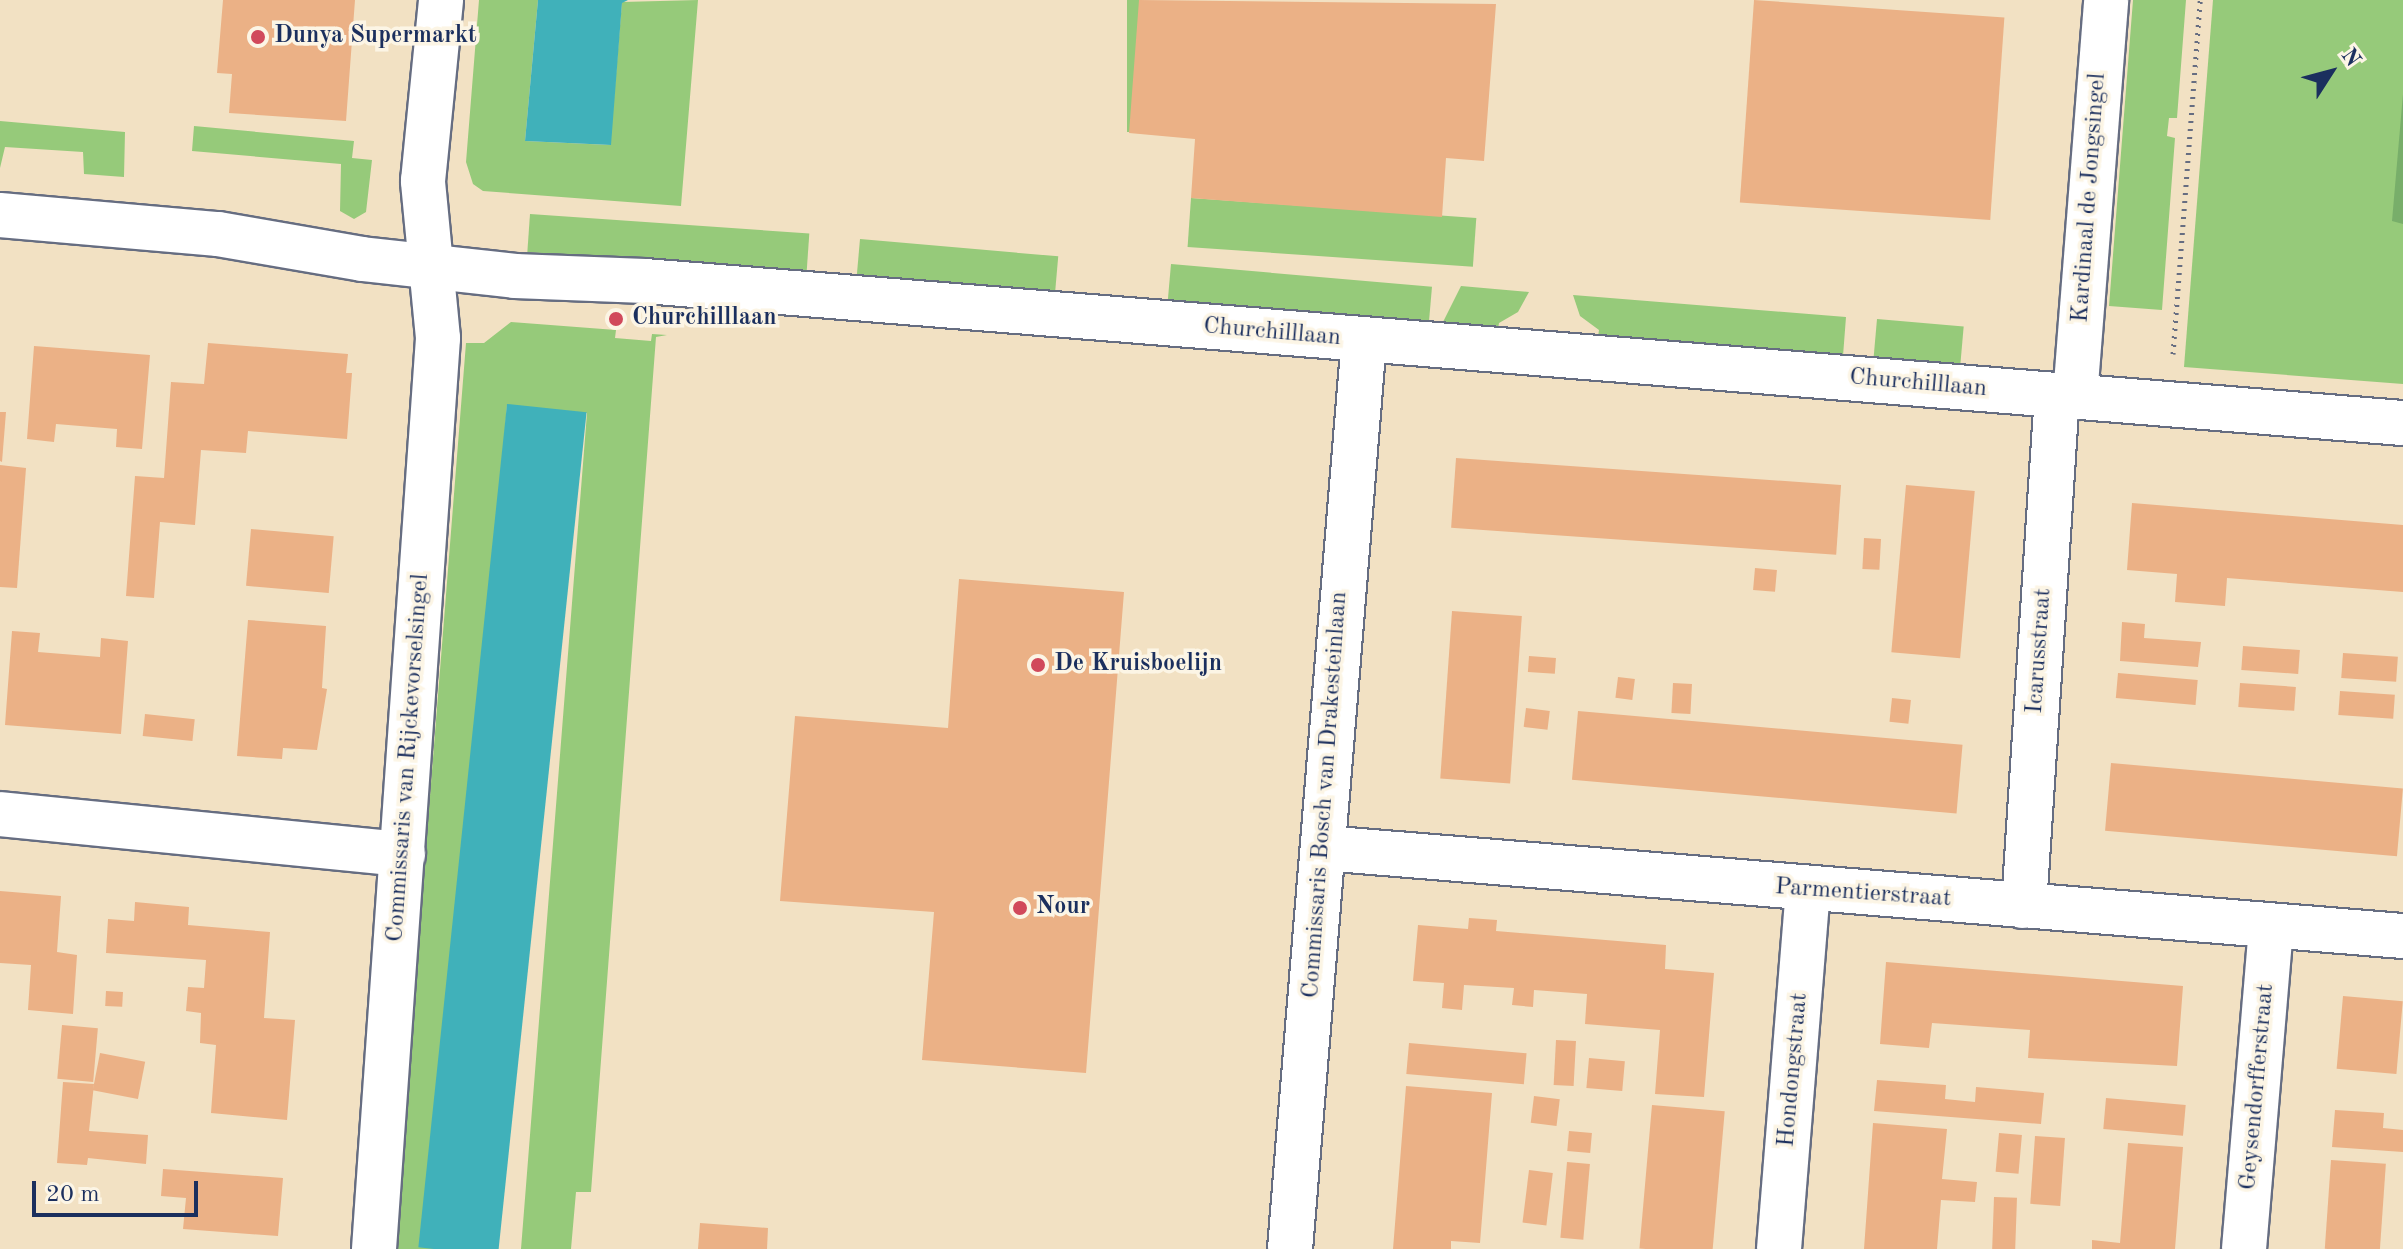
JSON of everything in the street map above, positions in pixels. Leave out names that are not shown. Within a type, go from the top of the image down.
[{"type":"street","name":"Commissaris van Rijckevorselsingel","points":[[374,1249],[438,338],[423,181],[441,0]]},
{"type":"street","name":"Kardinaal de Jongsingel","points":[[2066,396],[2106,0]]},
{"type":"street","name":"Churchilllaan","points":[[0,215],[218,234],[432,267],[2403,423]]},
{"type":"street","name":"Commissaris Bosch van Drakesteinlaan","points":[[1290,1249],[1364,340]]},
{"type":"street","name":"Icarusstraat","points":[[2024,906],[2066,396]]},
{"type":"street","points":[[0,814],[403,854]]},
{"type":"street","name":"Parmentierstraat","points":[[1323,848],[1808,890],[2403,936]]},
{"type":"street","name":"Hondongstraat","points":[[1779,1249],[1808,890]]},
{"type":"street","name":"Geysendorfferstraat","points":[[2244,1249],[2271,926]]},
{"type":"path","points":[[2169,404],[2200,0]]},
{"type":"green space","points":[[479,0],[538,0],[525,141],[610,145],[622,2],[698,0],[681,206],[483,191],[473,184],[466,162]]},
{"type":"green space","points":[[1127,0],[1139,0],[1139,132],[1127,132]]},
{"type":"green space","points":[[2133,0],[2186,0],[2177,118],[2169,118],[2167,136],[2175,138],[2162,310],[2109,306]]},
{"type":"green space","points":[[2213,0],[2403,0],[2403,384],[2184,367]]},
{"type":"green space","points":[[2403,94],[2403,224],[2392,221]]},
{"type":"green space","points":[[0,121],[125,132],[124,177],[84,174],[83,152],[5,147],[0,168]]},
{"type":"green space","points":[[194,126],[354,141],[352,158],[372,160],[366,212],[354,219],[340,211],[341,164],[192,151]]},
{"type":"green space","points":[[1191,198],[1476,218],[1473,267],[1188,247]]},
{"type":"green space","points":[[530,214],[809,234],[807,271],[527,252]]},
{"type":"green space","points":[[860,239],[1058,256],[1055,295],[857,278]]},
{"type":"green space","points":[[1171,264],[1432,287],[1429,326],[1168,303]]},
{"type":"green space","points":[[1461,286],[1529,292],[1518,312],[1499,323],[1498,329],[1442,324]]},
{"type":"green space","points":[[1573,295],[1846,317],[1843,356],[1598,337],[1599,330],[1580,316]]},
{"type":"green space","points":[[1877,319],[1964,327],[1960,365],[1874,358]]},
{"type":"green space","points":[[511,322],[616,330],[615,338],[651,341],[652,334],[667,335],[656,337],[591,1192],[576,1192],[571,1249],[521,1249],[587,413],[507,405],[441,1249],[394,1249],[466,343],[484,343]]},
{"type":"water","points":[[538,0],[628,0],[622,3],[611,145],[525,141]]},
{"type":"water","points":[[507,404],[587,412],[499,1249],[418,1247]]},
{"type":"building","points":[[223,0],[355,0],[346,121],[229,113],[232,74],[217,73]]},
{"type":"building","points":[[1139,0],[1496,4],[1484,161],[1446,158],[1442,217],[1191,198],[1195,139],[1129,133]]},
{"type":"building","points":[[1754,0],[2004,18],[1990,220],[1740,203]]},
{"type":"building","points":[[208,343],[348,354],[346,373],[352,373],[347,439],[248,431],[246,453],[201,450],[195,525],[160,522],[154,598],[126,596],[135,476],[164,478],[171,382],[204,384]]},
{"type":"building","points":[[34,346],[150,355],[142,449],[116,447],[117,429],[56,424],[54,442],[27,439]]},
{"type":"building","points":[[0,412],[6,412],[2,462],[0,461]]},
{"type":"building","points":[[1456,458],[1841,485],[1836,555],[1451,528]]},
{"type":"building","points":[[0,465],[26,468],[17,588],[0,587]]},
{"type":"building","points":[[1906,485],[1975,491],[1960,658],[1891,652]]},
{"type":"building","points":[[2132,503],[2403,525],[2403,592],[2227,578],[2225,606],[2175,602],[2177,574],[2127,570]]},
{"type":"building","points":[[251,529],[334,536],[329,593],[246,586]]},
{"type":"building","points":[[1864,538],[1881,539],[1879,570],[1862,569]]},
{"type":"building","points":[[1755,568],[1777,570],[1775,592],[1753,590]]},
{"type":"building","points":[[959,579],[1124,592],[1086,1073],[922,1060],[934,912],[780,901],[795,716],[948,728]]},
{"type":"building","points":[[1452,611],[1522,616],[1510,783],[1440,779]]},
{"type":"building","points":[[248,620],[326,626],[322,688],[327,689],[317,750],[283,748],[282,759],[237,756]]},
{"type":"building","points":[[2122,622],[2145,624],[2144,638],[2201,642],[2198,667],[2120,661]]},
{"type":"building","points":[[12,631],[40,633],[38,652],[100,657],[101,638],[128,641],[121,734],[5,725]]},
{"type":"building","points":[[2243,646],[2300,650],[2298,674],[2241,670]]},
{"type":"building","points":[[2343,653],[2398,657],[2396,682],[2341,678]]},
{"type":"building","points":[[1529,656],[1556,658],[1555,674],[1528,672]]},
{"type":"building","points":[[2118,673],[2198,680],[2196,705],[2116,698]]},
{"type":"building","points":[[1618,677],[1635,679],[1632,700],[1615,698]]},
{"type":"building","points":[[1673,683],[1692,684],[1690,714],[1671,713]]},
{"type":"building","points":[[2240,683],[2296,687],[2294,711],[2238,707]]},
{"type":"building","points":[[2340,691],[2395,695],[2393,719],[2338,715]]},
{"type":"building","points":[[1892,698],[1911,700],[1908,724],[1889,722]]},
{"type":"building","points":[[1526,708],[1550,711],[1548,730],[1524,727]]},
{"type":"building","points":[[1578,711],[1963,745],[1957,813],[1572,780]]},
{"type":"building","points":[[145,714],[195,719],[192,741],[143,736]]},
{"type":"building","points":[[2111,763],[2403,789],[2397,856],[2105,831]]},
{"type":"building","points":[[0,891],[61,896],[57,952],[77,955],[73,1014],[28,1010],[31,965],[0,963]]},
{"type":"building","points":[[135,902],[189,907],[188,925],[270,932],[264,1018],[295,1020],[287,1120],[211,1113],[216,1045],[200,1043],[201,1013],[186,1011],[188,987],[204,988],[206,960],[106,953],[108,919],[134,921]]},
{"type":"building","points":[[1469,918],[1497,920],[1496,931],[1666,945],[1665,969],[1714,973],[1704,1097],[1655,1094],[1660,1030],[1585,1024],[1587,994],[1534,990],[1533,1007],[1512,1005],[1514,988],[1464,985],[1462,1010],[1442,1008],[1444,983],[1413,981],[1418,925],[1468,929]]},
{"type":"building","points":[[1886,962],[2183,986],[2177,1066],[2028,1058],[2030,1030],[1932,1023],[1929,1048],[1880,1044]]},
{"type":"building","points":[[106,991],[123,992],[122,1007],[105,1006]]},
{"type":"building","points":[[2343,996],[2403,1001],[2396,1074],[2337,1069]]},
{"type":"building","points":[[62,1025],[98,1028],[93,1082],[57,1079]]},
{"type":"building","points":[[1556,1040],[1576,1041],[1574,1086],[1554,1085]]},
{"type":"building","points":[[1409,1043],[1527,1053],[1524,1084],[1406,1074]]},
{"type":"building","points":[[100,1053],[145,1062],[138,1099],[93,1090]]},
{"type":"building","points":[[1589,1058],[1625,1061],[1622,1091],[1586,1088]]},
{"type":"building","points":[[1877,1080],[1946,1085],[1945,1099],[1975,1102],[1976,1087],[2044,1093],[2041,1124],[1874,1111]]},
{"type":"building","points":[[63,1082],[94,1084],[89,1131],[148,1135],[146,1164],[88,1158],[87,1165],[57,1163]]},
{"type":"building","points":[[1406,1086],[1492,1093],[1480,1243],[1451,1241],[1451,1249],[1393,1249]]},
{"type":"building","points":[[1534,1096],[1560,1099],[1557,1126],[1531,1123]]},
{"type":"building","points":[[2106,1098],[2186,1105],[2183,1136],[2103,1129]]},
{"type":"building","points":[[1652,1105],[1725,1111],[1713,1249],[1639,1248]]},
{"type":"building","points":[[2335,1110],[2384,1113],[2383,1128],[2403,1130],[2403,1152],[2332,1147]]},
{"type":"building","points":[[1873,1123],[1947,1129],[1942,1179],[1977,1182],[1975,1202],[1941,1200],[1937,1249],[1864,1249]]},
{"type":"building","points":[[1569,1131],[1592,1133],[1590,1153],[1567,1151]]},
{"type":"building","points":[[1999,1133],[2022,1135],[2019,1174],[1996,1172]]},
{"type":"building","points":[[2035,1136],[2065,1138],[2060,1206],[2030,1204]]},
{"type":"building","points":[[2128,1143],[2183,1147],[2175,1249],[2092,1249],[2092,1240],[2120,1243]]},
{"type":"building","points":[[2331,1160],[2386,1164],[2380,1249],[2325,1249]]},
{"type":"building","points":[[1567,1162],[1590,1164],[1583,1240],[1560,1238]]},
{"type":"building","points":[[163,1169],[283,1178],[278,1236],[183,1229],[186,1198],[161,1196]]},
{"type":"building","points":[[1529,1170],[1553,1173],[1546,1226],[1523,1223]]},
{"type":"building","points":[[1994,1197],[2017,1198],[2015,1249],[1992,1249]]},
{"type":"building","points":[[700,1223],[768,1228],[767,1249],[698,1249]]},
{"type":"place","name":"Dunya Supermarkt","points":[[258,37]]},
{"type":"place","name":"Churchilllaan","points":[[616,319]]},
{"type":"place","name":"De Kruisboelijn","points":[[1038,665]]},
{"type":"place","name":"Nour","points":[[1020,908]]}]
